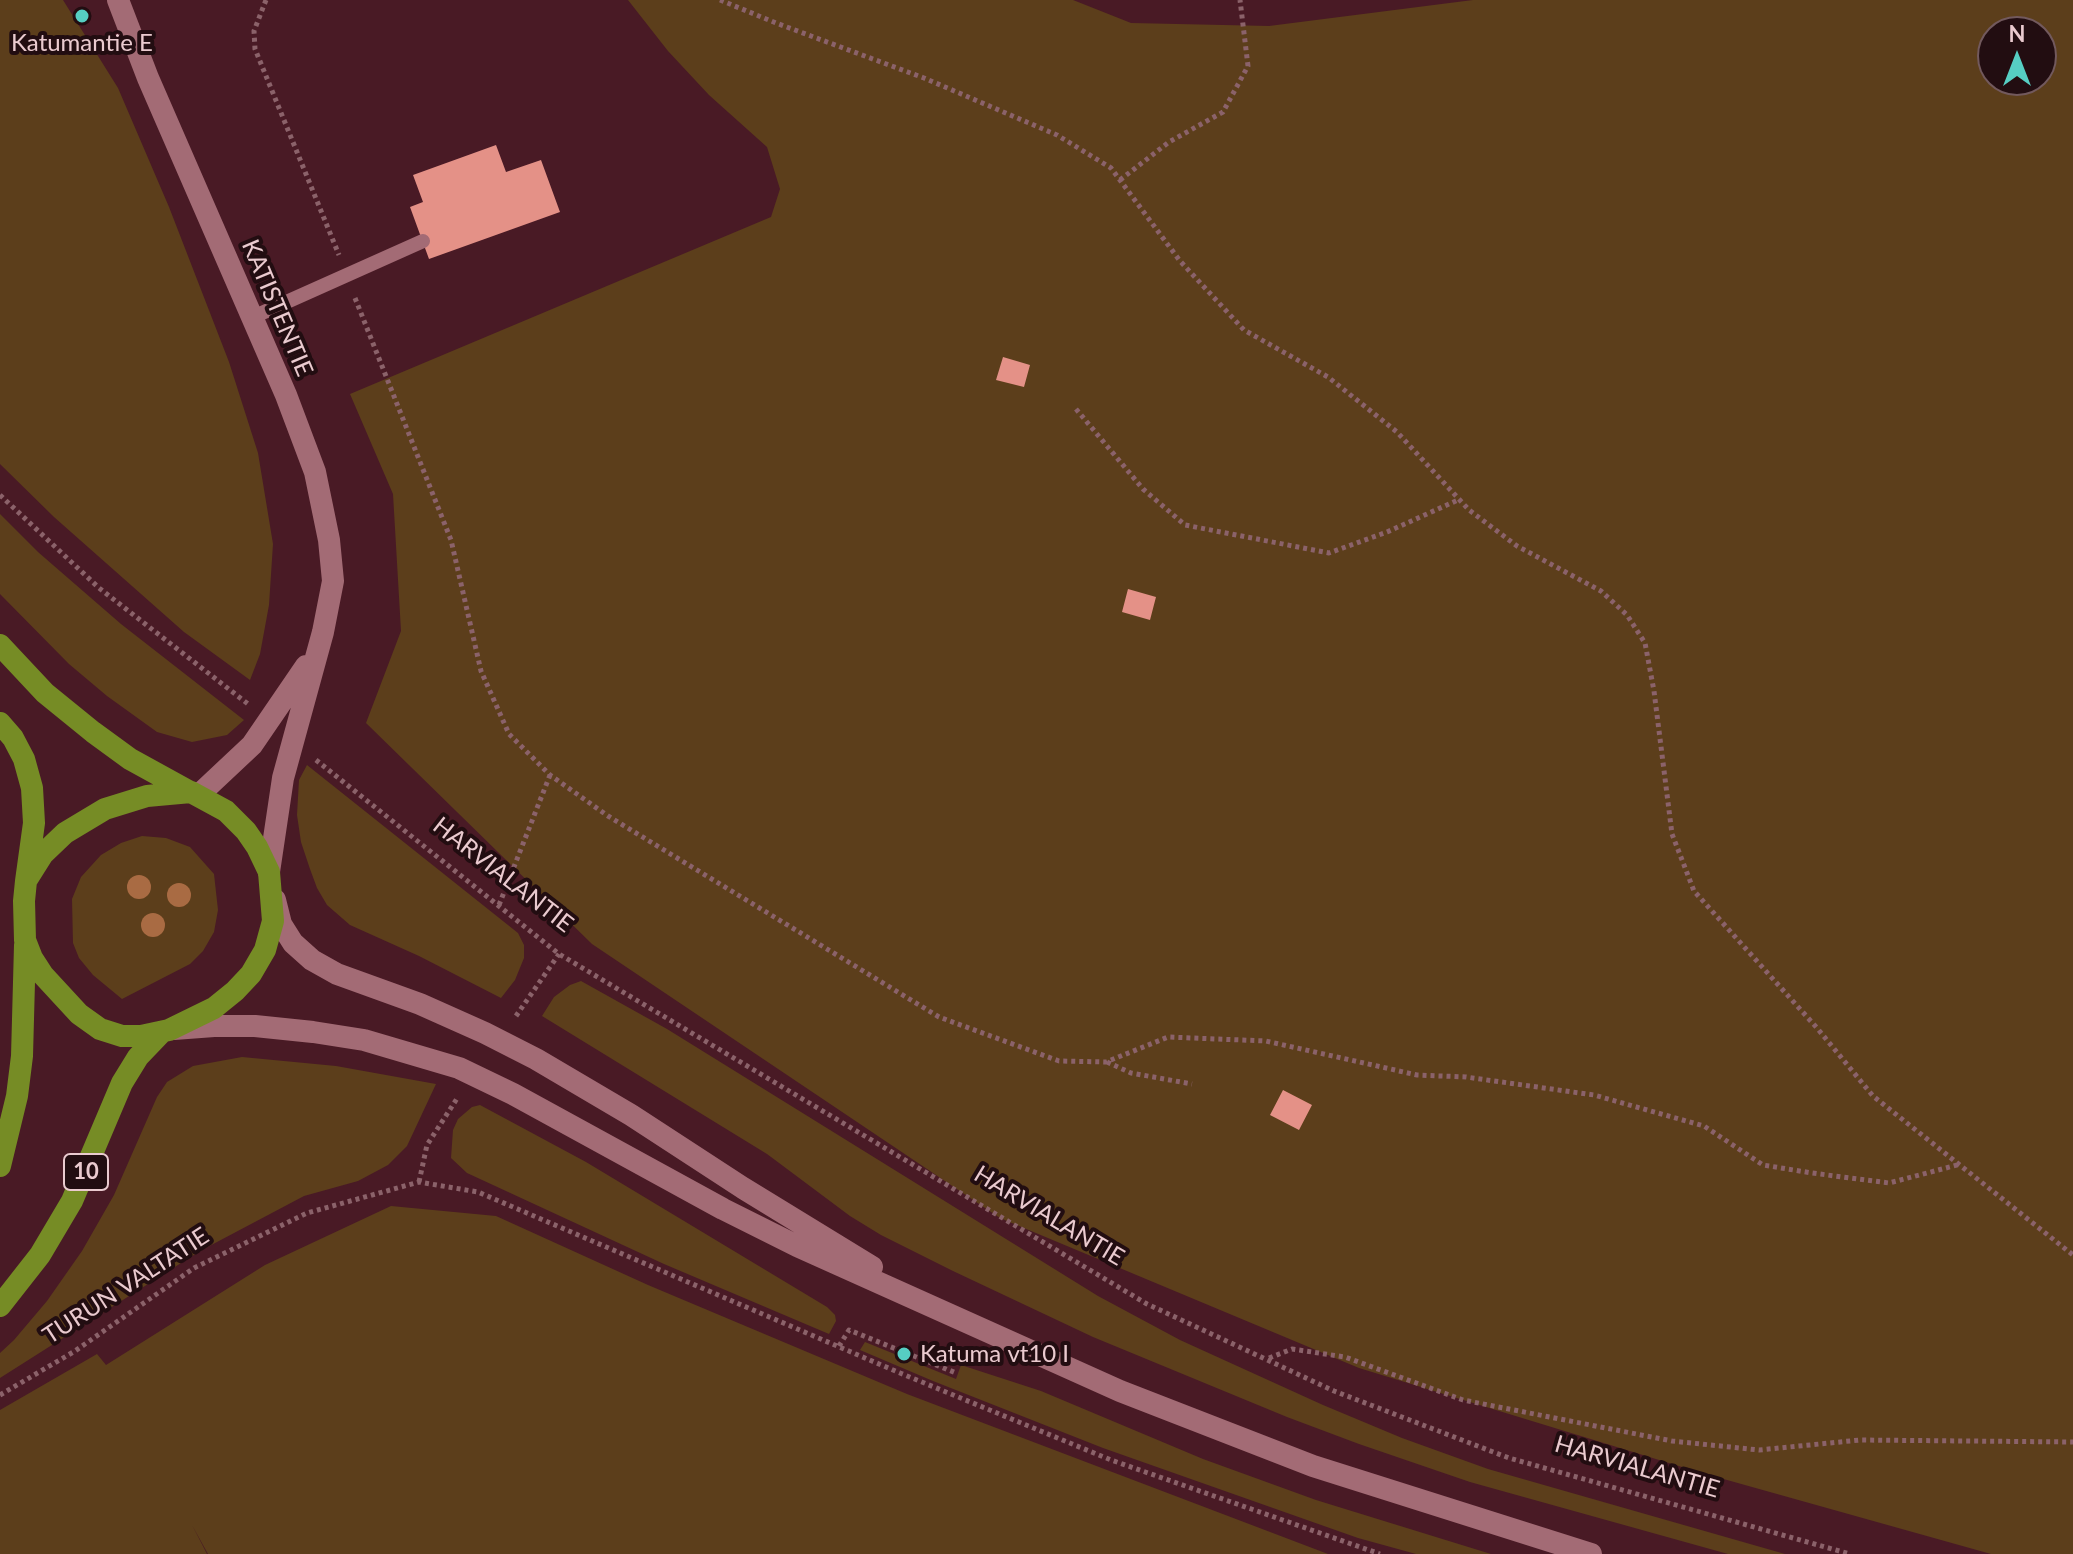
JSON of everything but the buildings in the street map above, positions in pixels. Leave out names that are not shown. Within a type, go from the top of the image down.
[{"type":"highway","points":[[0,645],[45,693],[93,732],[130,759],[226,811],[246,831],[271,882]]},
{"type":"highway","name":"10","points":[[0,723],[13,738],[24,759],[32,788],[34,823],[26,881],[22,1056],[17,1096],[0,1166]]},
{"type":"highway","points":[[26,881],[43,854],[65,833],[105,809],[147,796],[193,793]]},
{"type":"highway","name":"10","points":[[25,940],[32,958],[57,993],[100,1029],[122,1036],[165,1031],[214,1008],[251,974],[265,950],[273,921],[271,882]]},
{"type":"highway","name":"10","points":[[0,1306],[40,1255],[72,1201],[122,1083],[138,1057],[165,1031]]},
{"type":"main road","name":"KATISTENTIE","points":[[118,0],[148,78],[286,395],[318,486],[333,581],[283,778],[271,882]]},
{"type":"main road","name":"KATISTENTIE","points":[[193,793],[203,791],[252,745],[318,648]]},
{"type":"main road","points":[[271,882],[281,924],[293,943],[312,960],[337,974],[420,1004],[536,1059],[948,1314]]},
{"type":"main road","points":[[165,1031],[255,1026],[313,1032],[364,1040],[459,1068],[797,1246],[1120,1391],[1313,1466],[1591,1554]]},
{"type":"lane","points":[[253,317],[423,241]]},
{"type":"path","points":[[266,0],[254,31],[255,49],[451,540],[481,671],[509,734],[550,775],[608,816],[939,1017],[1059,1061],[1106,1062],[1131,1073],[1192,1084]]},
{"type":"path","points":[[720,0],[924,78],[1057,135],[1111,168],[1180,261],[1244,330],[1328,377],[1397,432],[1458,500],[1517,546],[1601,591],[1627,615],[1645,643],[1672,834],[1694,891],[1817,1028],[1873,1096],[2073,1255]]},
{"type":"path","points":[[1120,180],[1169,142],[1223,112],[1248,66],[1240,0]]},
{"type":"path","points":[[1076,409],[1143,489],[1185,525],[1329,553],[1387,532],[1458,500]]},
{"type":"path","points":[[0,495],[99,588],[252,707]]},
{"type":"path","name":"HARVIALANTIE","points":[[308,753],[559,954],[1147,1304],[1334,1391],[1509,1458],[1850,1554]]},
{"type":"path","points":[[499,905],[550,775]]},
{"type":"path","points":[[516,1016],[559,954]]},
{"type":"path","points":[[1106,1062],[1168,1037],[1266,1041],[1417,1075],[1466,1077],[1594,1095],[1704,1126],[1763,1165],[1889,1183],[1961,1164]]},
{"type":"path","points":[[458,1097],[427,1145],[419,1182],[478,1192],[1111,1460],[1380,1554]]},
{"type":"path","name":"TURUN VALTATIE","points":[[0,1395],[75,1351],[194,1268],[307,1213],[419,1182]]},
{"type":"path","points":[[839,1346],[849,1330],[956,1373]]},
{"type":"path","points":[[1268,1358],[1292,1349],[1345,1357],[1463,1400],[1672,1441],[1759,1450],[1860,1440],[2073,1442]]},
{"type":"shaded area","points":[[0,0],[63,0],[118,88],[169,207],[229,362],[258,453],[273,544],[269,605],[260,654],[250,680],[184,632],[54,517],[0,464]]},
{"type":"shaded area","points":[[628,0],[1073,0],[1131,23],[1269,26],[1473,0],[2073,0],[2073,1554],[1991,1554],[1695,1471],[1359,1368],[1000,1218],[592,944],[366,723],[401,631],[393,494],[350,394],[771,217],[780,189],[767,147],[709,95],[668,51]]},
{"type":"shaded area","points":[[0,514],[38,552],[121,624],[244,720],[227,735],[192,742],[157,732],[69,664],[0,594]]},
{"type":"shaded area","points":[[307,765],[518,933],[524,945],[524,958],[515,980],[501,998],[350,925],[327,905],[317,888],[301,842],[297,815],[299,780]]},
{"type":"shaded area","points":[[142,836],[166,838],[190,847],[214,874],[218,910],[214,932],[203,951],[190,964],[122,999],[93,975],[79,958],[73,943],[72,899],[81,877],[101,855],[121,843]]},
{"type":"shaded area","points":[[581,981],[667,1029],[1098,1296],[1180,1340],[1323,1405],[1488,1469],[1785,1554],[1728,1554],[1470,1482],[1287,1417],[1093,1337],[953,1271],[850,1216],[767,1154],[542,1016],[554,997]]},
{"type":"shaded area","points":[[242,1057],[336,1066],[436,1084],[407,1146],[388,1165],[358,1181],[304,1196],[200,1251],[0,1378],[0,1353],[47,1301],[82,1251],[114,1195],[157,1097],[167,1082],[193,1066]]},
{"type":"shaded area","points":[[480,1105],[586,1162],[827,1307],[835,1315],[836,1321],[829,1334],[664,1264],[467,1173],[451,1158],[453,1130],[458,1119],[472,1107]]},
{"type":"shaded area","points":[[391,1206],[496,1216],[648,1285],[907,1394],[1328,1554],[208,1554],[192,1525],[207,1554],[0,1554],[0,1410],[97,1354],[106,1365],[265,1265]]},
{"type":"shaded area","points":[[865,1342],[956,1379],[961,1365],[1041,1391],[1203,1459],[1316,1500],[1491,1554],[1416,1554],[1358,1538],[1103,1448],[933,1381],[860,1350]]},
{"type":"place","name":"Katumantie E","points":[[82,16]]},
{"type":"place","name":"Katuma vt10 I","points":[[904,1354]]}]
